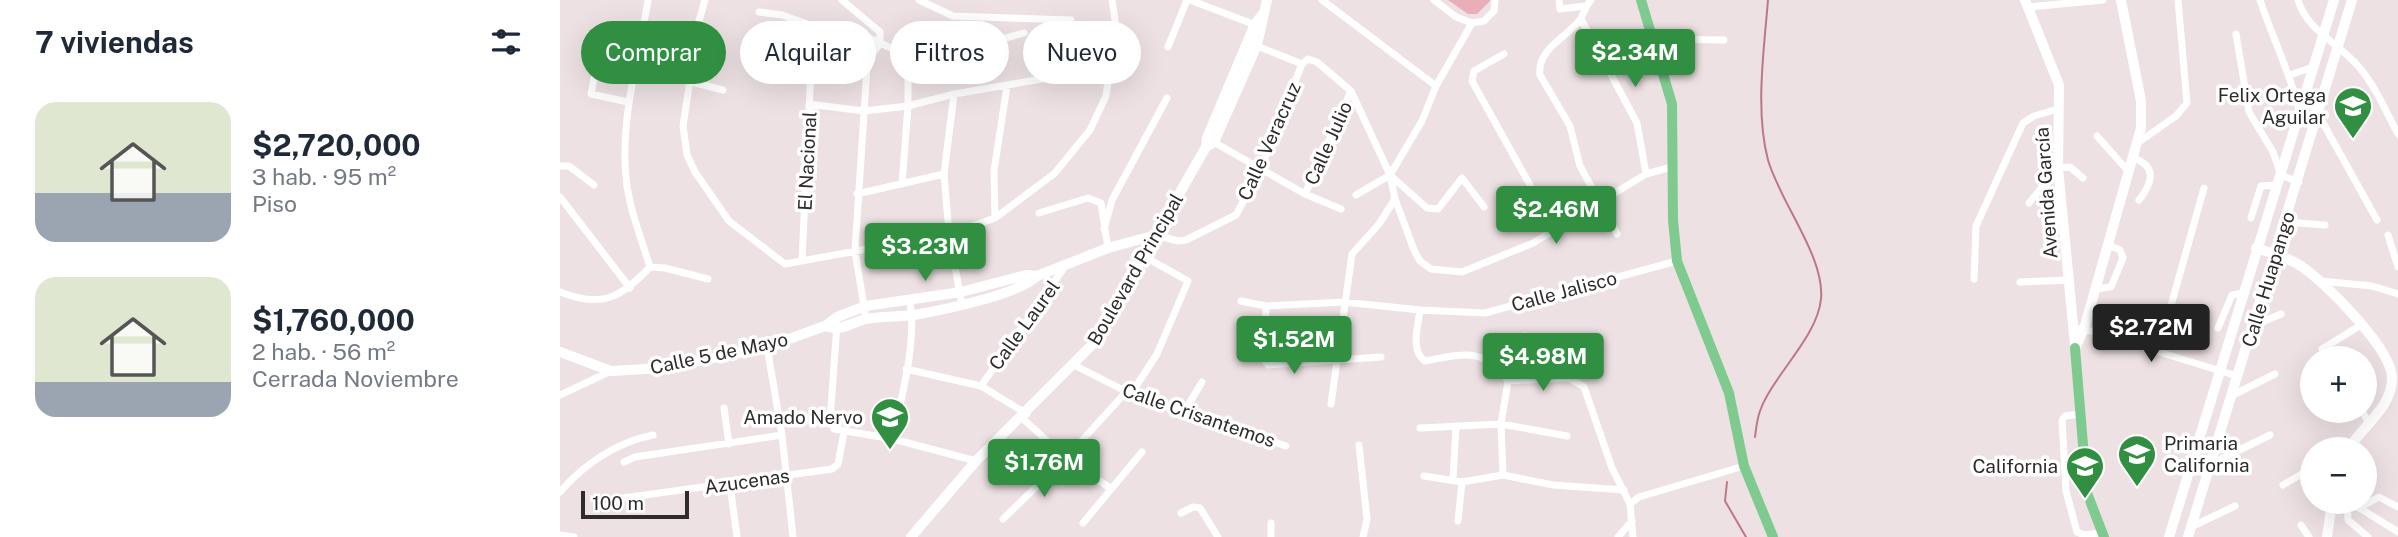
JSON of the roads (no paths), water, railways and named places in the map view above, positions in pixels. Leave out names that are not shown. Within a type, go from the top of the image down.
[{"type":"main road","points":[[1641,0],[1672,104],[1677,261],[1729,393],[1744,466],[1773,537]]},
{"type":"main road","name":"Avenida García","points":[[2075,348],[2087,493],[2103,535]]},
{"type":"street","points":[[645,21],[648,0]]},
{"type":"street","points":[[701,21],[705,0]]},
{"type":"street","points":[[842,0],[880,32],[880,44],[868,59],[857,194],[855,251],[866,319]]},
{"type":"street","points":[[919,0],[953,16],[1071,20]]},
{"type":"street","points":[[690,84],[684,127],[687,155],[695,172],[729,221],[775,259],[785,264],[949,234],[995,218],[1055,173],[1090,130],[1106,96],[1115,26],[1112,0]]},
{"type":"street","points":[[1168,47],[1188,0],[1259,26]]},
{"type":"street","name":"Boulevard Principal","points":[[911,537],[976,461],[1074,365],[1104,328],[1209,142],[1252,44],[1267,0]]},
{"type":"street","points":[[1322,0],[1436,86]]},
{"type":"street","points":[[1434,0],[1456,17],[1472,23],[1484,20],[1494,11],[1495,0]]},
{"type":"street","points":[[2027,4],[2103,0]]},
{"type":"street","points":[[2121,0],[2141,101],[2139,142],[2095,289],[2079,327],[2237,376]]},
{"type":"street","points":[[2139,142],[2176,116],[2187,103],[2178,0]]},
{"type":"street","points":[[2260,0],[2272,37],[2290,75],[2299,111]]},
{"type":"street","points":[[2298,0],[2305,19],[2338,46],[2365,75],[2398,134]]},
{"type":"street","name":"Calle Huapango","points":[[2169,537],[2334,0]]},
{"type":"street","name":"Calle Huapango","points":[[2190,532],[2299,182],[2352,0]]},
{"type":"street","points":[[1559,4],[1588,3],[1581,19],[1544,54],[1539,65],[1540,75],[1570,126],[1580,166],[1617,234]]},
{"type":"street","name":"Avenida García","points":[[2027,4],[2058,76],[2058,168],[2070,280],[2079,327],[2075,348]]},
{"type":"street","points":[[759,12],[782,15],[799,21]]},
{"type":"street","points":[[1581,19],[1637,124],[1646,174]]},
{"type":"street","points":[[1356,195],[1390,175],[1422,121],[1436,86],[1472,23]]},
{"type":"street","points":[[2236,34],[2249,112],[2273,152],[2279,180]]},
{"type":"street","points":[[1653,39],[1724,40]]},
{"type":"street","points":[[876,42],[890,48]]},
{"type":"street","points":[[1252,44],[1302,64],[1308,60],[1317,62],[1350,91],[1390,175],[1395,199],[1420,261],[1431,269],[1446,273],[1462,272],[1533,243],[1601,204],[1646,174],[1672,167]]},
{"type":"street","points":[[1504,54],[1470,76],[1555,230]]},
{"type":"street","name":"Calle Veracruz","points":[[1156,235],[1178,241],[1186,240],[1236,215],[1261,168],[1302,64]]},
{"type":"street","points":[[2290,75],[2313,67]]},
{"type":"street","points":[[810,104],[864,111],[908,106],[954,94],[1023,83]]},
{"type":"street","points":[[593,84],[591,94],[628,102]]},
{"type":"street","points":[[633,84],[628,102],[626,177],[632,209],[650,267]]},
{"type":"street","points":[[706,84],[723,90]]},
{"type":"street","name":"El Nacional","points":[[802,261],[811,84]]},
{"type":"street","points":[[902,184],[908,84]]},
{"type":"street","points":[[995,218],[994,171],[1007,86]]},
{"type":"street","name":"Calle Julio","points":[[1305,194],[1350,91]]},
{"type":"street","points":[[954,94],[944,174],[949,234],[962,304]]},
{"type":"street","points":[[2304,95],[2318,114],[2377,220]]},
{"type":"street","points":[[1104,229],[1112,200],[1167,99]]},
{"type":"street","points":[[1974,279],[1976,226],[2023,123],[2034,116],[2058,109]]},
{"type":"street","points":[[2097,136],[2129,172]]},
{"type":"street","points":[[1209,142],[1305,194],[1341,209]]},
{"type":"street","points":[[2134,158],[2146,162],[2151,172],[2147,187],[2139,200]]},
{"type":"street","points":[[560,166],[569,166],[594,184]]},
{"type":"street","points":[[2029,203],[2058,168],[2070,166],[2083,178]]},
{"type":"street","points":[[857,194],[944,174]]},
{"type":"street","points":[[1390,175],[1427,208],[1433,209],[1438,209],[1462,178],[1484,207]]},
{"type":"street","points":[[2250,218],[2261,186],[2279,180],[2299,182]]},
{"type":"street","points":[[2158,352],[2204,188]]},
{"type":"street","points":[[560,197],[631,288]]},
{"type":"street","points":[[1039,213],[1088,198],[1096,199],[1101,203],[1108,248]]},
{"type":"street","points":[[1332,404],[1352,254],[1379,224],[1395,199]]},
{"type":"street","points":[[2286,222],[2325,225]]},
{"type":"street","name":"Calle 5 de Mayo","points":[[836,330],[866,319],[912,315],[962,304],[1029,284],[1037,276],[1108,248],[1156,235]]},
{"type":"street","points":[[2388,235],[2398,267]]},
{"type":"street","points":[[2095,289],[2111,287],[2123,258],[2120,250],[2108,245]]},
{"type":"street","points":[[2256,248],[2301,266],[2320,281],[2384,353],[2392,378],[2385,404],[2377,414]]},
{"type":"street","points":[[1003,519],[1128,393],[1157,354],[1188,281],[1144,257]]},
{"type":"street","name":"Calle Jalisco","points":[[1241,301],[1266,306],[1345,302],[1420,310],[1485,313],[1677,261]]},
{"type":"street","name":"Calle Laurel","points":[[981,386],[1003,351],[1066,265]]},
{"type":"street","points":[[560,292],[595,302],[631,288],[650,267]]},
{"type":"street","points":[[650,267],[708,279]]},
{"type":"street","name":"Calle 5 de Mayo","points":[[560,395],[611,371],[663,368],[767,347],[825,326],[837,317],[866,306],[911,302],[1026,275],[1037,276]]},
{"type":"street","points":[[2021,282],[2070,280]]},
{"type":"street","points":[[2320,281],[2372,286],[2398,294]]},
{"type":"street","points":[[2218,328],[2232,295],[2242,293]]},
{"type":"street","points":[[893,439],[906,369],[911,302]]},
{"type":"street","points":[[1266,306],[1265,361],[1268,365],[1381,357]]},
{"type":"street","points":[[1420,310],[1416,349],[1419,357],[1425,360],[1469,352],[1498,367],[1508,381],[1501,424],[1503,475]]},
{"type":"street","points":[[2253,326],[2281,314]]},
{"type":"street","points":[[837,317],[830,421],[834,429],[893,439],[976,461]]},
{"type":"street","points":[[2327,346],[2361,325]]},
{"type":"street","points":[[825,326],[836,330]]},
{"type":"street","points":[[1498,367],[1505,354],[1525,336]]},
{"type":"street","points":[[767,347],[782,435],[793,537]]},
{"type":"street","name":"Calle 5 de Mayo","points":[[560,352],[611,371]]},
{"type":"street","name":"Calle Crisantemos","points":[[1074,365],[1128,393],[1286,446]]},
{"type":"street","points":[[906,369],[981,386],[1024,416],[1066,458],[1110,488]]},
{"type":"street","points":[[2231,396],[2275,374]]},
{"type":"street","points":[[1508,381],[1569,378],[1584,387],[1607,454],[1630,504],[1633,537]]},
{"type":"street","points":[[1184,412],[1202,382]]},
{"type":"street","points":[[724,408],[729,444]]},
{"type":"street","points":[[2080,414],[2065,416],[2062,420],[2069,510],[2077,531],[2084,535],[2103,535]]},
{"type":"street","points":[[2358,437],[2369,423]]},
{"type":"street","points":[[1419,428],[1501,424],[1567,436]]},
{"type":"street","points":[[1453,480],[1456,426]]},
{"type":"street","name":"Azucenas","points":[[616,499],[730,485],[835,468],[844,432]]},
{"type":"street","points":[[560,492],[587,466],[630,440],[653,435]]},
{"type":"street","points":[[624,462],[635,457],[782,435]]},
{"type":"street","points":[[2211,464],[2270,435]]},
{"type":"street","points":[[1359,444],[1367,519],[1363,537]]},
{"type":"street","points":[[1083,523],[1142,452]]},
{"type":"street","points":[[1630,504],[1639,497],[1744,466]]},
{"type":"street","points":[[1424,476],[1462,482],[1503,475],[1553,485],[1624,491]]},
{"type":"street","points":[[2283,485],[2300,475]]},
{"type":"street","points":[[1458,522],[1462,482]]},
{"type":"street","points":[[730,485],[737,537]]},
{"type":"street","points":[[2377,498],[2398,507]]},
{"type":"street","points":[[2190,532],[2235,506]]},
{"type":"street","points":[[1181,513],[1193,507],[1200,508],[1218,537]]},
{"type":"street","points":[[2326,537],[2330,514]]},
{"type":"street","points":[[2348,514],[2348,520],[2368,537]]},
{"type":"street","points":[[2369,514],[2398,532]]},
{"type":"street","points":[[1618,537],[1632,522]]},
{"type":"street","points":[[1271,523],[1271,537]]},
{"type":"street","points":[[2301,525],[2309,537]]},
{"type":"street","points":[[560,535],[574,537]]},
{"type":"waterway","points":[[1755,437],[1759,414],[1766,397],[1812,328],[1821,299],[1816,265],[1774,176],[1764,141],[1761,101],[1768,0]]},
{"type":"waterway","points":[[1727,482],[1725,501],[1746,537]]},
{"type":"place","name":"Felix Ortega Aguilar","points":[[2353,140]]},
{"type":"place","name":"Amado Nervo","points":[[890,451]]},
{"type":"place","name":"Primaria California","points":[[2137,488]]},
{"type":"place","name":"California","points":[[2085,500]]}]
